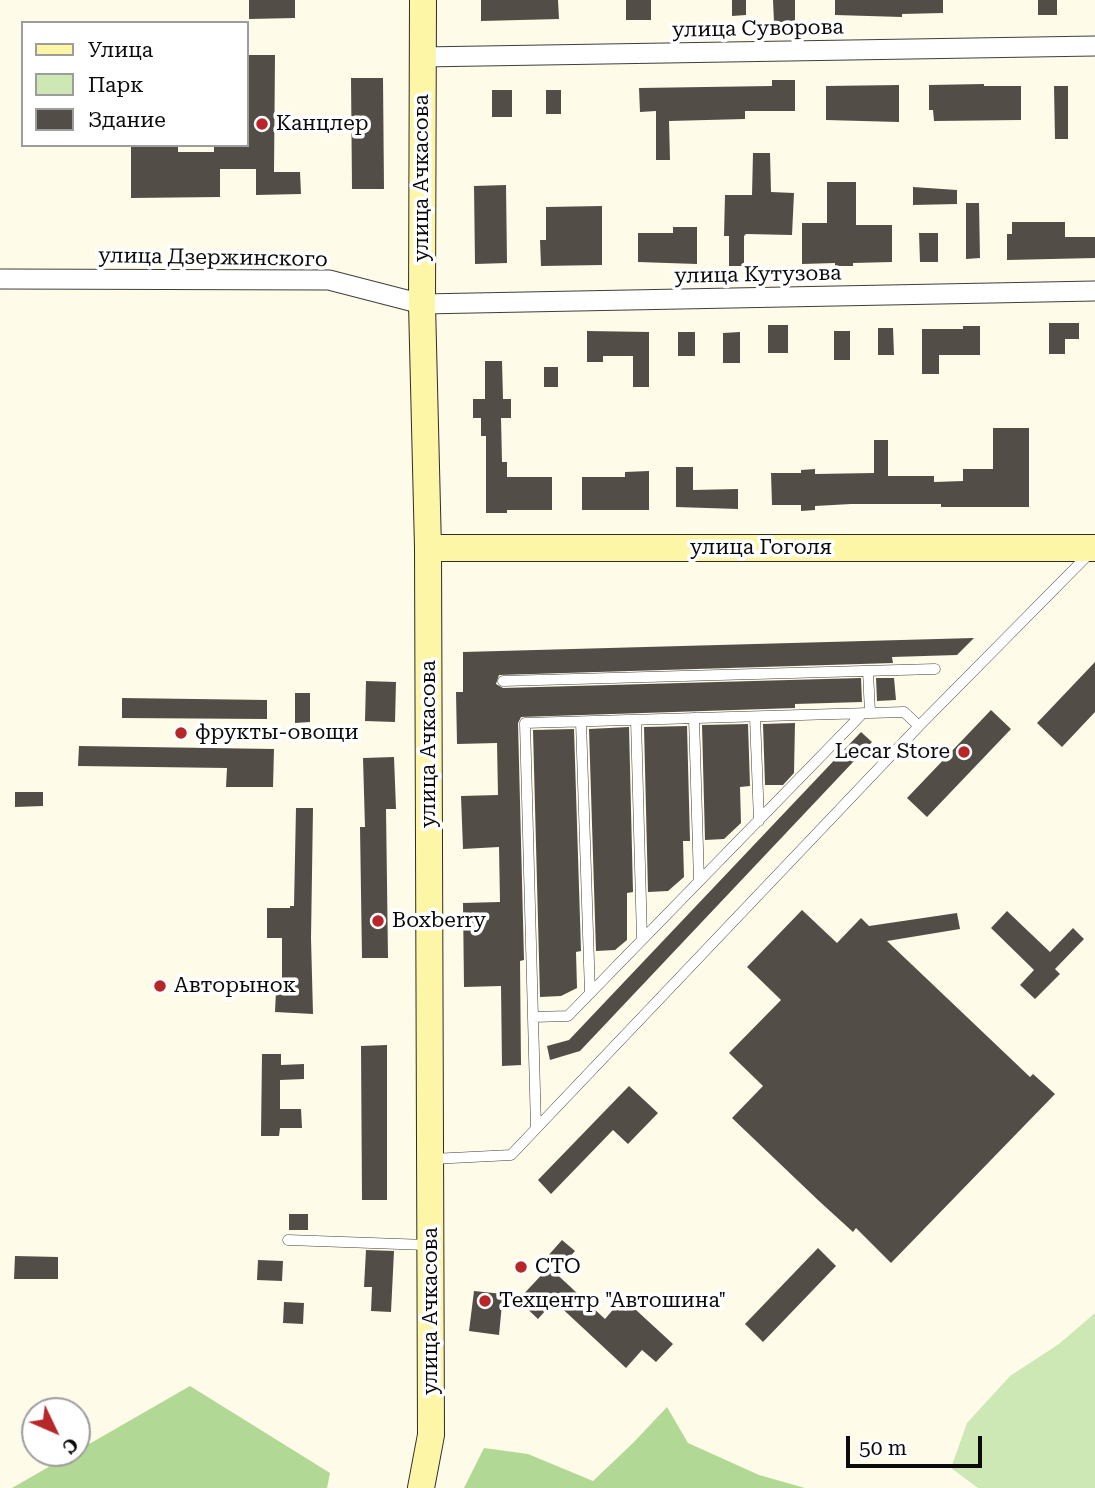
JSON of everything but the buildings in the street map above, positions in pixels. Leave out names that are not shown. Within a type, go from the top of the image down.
[{"type":"main road","name":"улица Ачкасова","points":[[421,1488],[431,1435],[432,1245],[428,548],[422,304],[423,0]]},
{"type":"main road","name":"улица Гоголя","points":[[428,548],[1095,548]]},
{"type":"street","name":"улица Суворова","points":[[421,57],[1095,46]]},
{"type":"street","name":"улица Дзержинского","points":[[0,279],[329,280],[422,304]]},
{"type":"street","name":"улица Кутузова","points":[[422,304],[1095,291]]},
{"type":"lane","points":[[431,1159],[511,1154],[919,726],[1095,548]]},
{"type":"lane","points":[[503,681],[935,669]]},
{"type":"lane","points":[[533,1017],[568,1016],[867,713],[868,671]]},
{"type":"lane","points":[[536,1128],[525,723],[904,712],[919,726]]},
{"type":"lane","points":[[755,716],[759,821]]},
{"type":"lane","points":[[694,718],[699,881]]},
{"type":"lane","points":[[636,720],[642,939]]},
{"type":"lane","points":[[581,722],[590,993]]},
{"type":"lane","points":[[288,1240],[432,1245]]},
{"type":"green space","points":[[1095,1313],[1095,1488],[978,1488],[951,1468],[967,1423],[1010,1376],[1059,1344]]},
{"type":"green space","points":[[190,1386],[330,1473],[327,1488],[12,1488],[49,1467],[91,1467],[91,1443]]},
{"type":"green space","points":[[667,1407],[688,1443],[759,1475],[805,1488],[464,1488],[484,1448],[528,1454],[593,1481]]},
{"type":"place","name":"Канцлер","points":[[262,124]]},
{"type":"place","name":"фрукты-овощи","points":[[181,733]]},
{"type":"place","name":"Lecar Store","points":[[964,752]]},
{"type":"place","name":"Boxberry","points":[[378,921]]},
{"type":"place","name":"Авторынок","points":[[160,986]]},
{"type":"place","name":"СТО","points":[[521,1267]]},
{"type":"place","name":"Техцентр \"Автошина\"","points":[[485,1301]]}]
